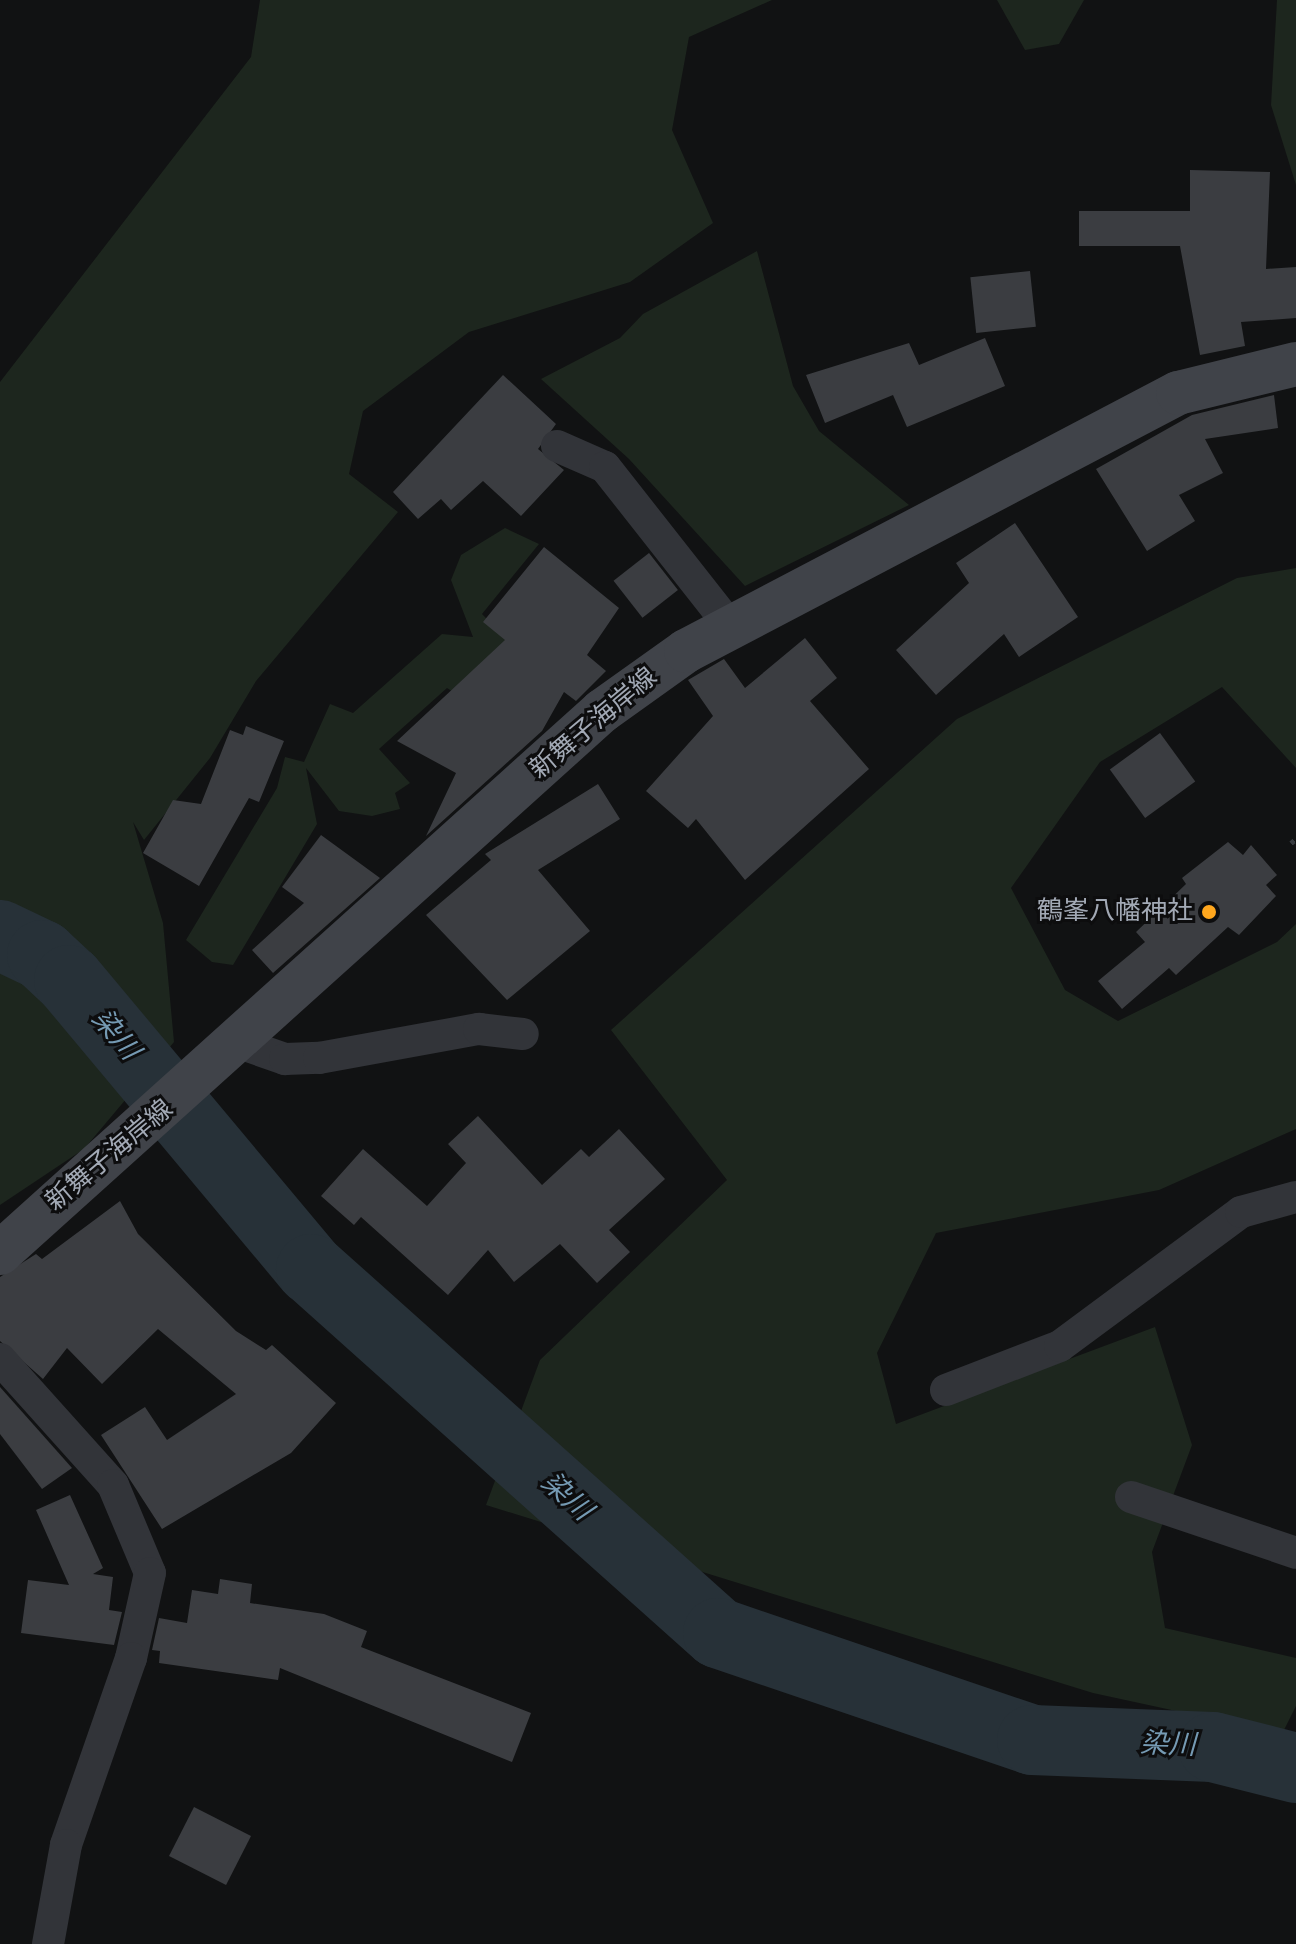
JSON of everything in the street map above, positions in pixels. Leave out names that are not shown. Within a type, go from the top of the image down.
[{"type":"main road","name":"新舞子海岸線","points":[[0,1253],[147,1127],[602,711],[731,627],[1178,393],[1296,364]]},
{"type":"street","points":[[557,446],[605,467],[731,627]]},
{"type":"street","points":[[224,1057],[319,1058],[479,1029],[523,1034]]},
{"type":"street","points":[[946,1390],[1060,1346],[1241,1212],[1296,1197]]},
{"type":"street","points":[[0,1359],[113,1485],[150,1573],[131,1658],[66,1845],[48,1944]]},
{"type":"street","points":[[1131,1497],[1296,1553]]},
{"type":"shaded area","points":[[260,0],[772,0],[689,37],[672,130],[713,223],[630,282],[469,332],[363,411],[349,474],[398,512],[256,681],[210,758],[144,840],[133,822],[163,923],[174,1042],[84,1149],[0,1205],[0,382],[251,57]]},
{"type":"shaded area","points":[[997,0],[1084,0],[1059,44],[1025,50]]},
{"type":"shaded area","points":[[1277,0],[1296,0],[1296,185],[1271,105]]},
{"type":"shaded area","points":[[757,251],[793,386],[819,431],[909,505],[745,586],[629,459],[541,379],[620,338],[643,314]]},
{"type":"shaded area","points":[[505,528],[539,544],[482,614],[522,655],[472,704],[447,688],[379,749],[410,783],[395,793],[400,809],[372,816],[339,811],[306,768],[317,824],[233,965],[212,962],[186,940],[277,788],[285,757],[304,762],[330,704],[353,713],[442,634],[473,637],[451,580],[461,555]]},
{"type":"shaded area","points":[[1296,568],[1296,768],[1222,687],[1100,762],[1011,888],[1065,990],[1118,1021],[1277,942],[1296,924],[1296,1129],[1159,1190],[936,1233],[877,1353],[896,1424],[1155,1327],[1192,1445],[1152,1552],[1165,1628],[1296,1658],[1296,1706],[1282,1734],[1093,1693],[486,1505],[540,1360],[727,1180],[611,1030],[957,719],[1237,578]]},
{"type":"building","points":[[1190,170],[1270,172],[1266,269],[1296,267],[1296,318],[1241,322],[1245,346],[1200,355],[1180,246],[1079,246],[1079,211],[1190,211]]},
{"type":"building","points":[[1030,271],[1036,327],[976,333],[970,277]]},
{"type":"building","points":[[985,338],[1005,386],[907,427],[893,395],[825,423],[806,375],[909,343],[919,365]]},
{"type":"building","points":[[503,375],[556,424],[538,449],[564,470],[521,516],[483,481],[451,510],[441,499],[418,519],[393,492]]},
{"type":"building","points":[[1274,395],[1278,428],[1205,439],[1223,473],[1179,495],[1195,521],[1147,551],[1096,469],[1192,415]]},
{"type":"building","points":[[1015,523],[1078,617],[1019,657],[1004,634],[936,695],[896,650],[969,583],[956,563]]},
{"type":"building","points":[[544,547],[619,608],[587,655],[606,671],[576,701],[564,692],[542,731],[426,836],[456,773],[397,741],[505,640],[483,622]]},
{"type":"building","points":[[649,553],[678,590],[642,618],[614,581]]},
{"type":"building","points":[[805,638],[837,678],[810,701],[869,769],[745,880],[696,819],[688,828],[646,791],[713,716],[688,680],[724,659],[745,688]]},
{"type":"building","points":[[246,726],[284,741],[259,802],[249,798],[199,886],[143,853],[173,800],[201,804],[230,730],[243,735]]},
{"type":"building","points":[[1160,733],[1195,782],[1145,818],[1110,769]]},
{"type":"building","points":[[598,784],[620,819],[538,870],[590,931],[507,1000],[426,915],[491,860],[485,854]]},
{"type":"building","points":[[321,835],[380,878],[273,973],[252,950],[304,903],[282,887]]},
{"type":"building","name":"鶴峯八幡神社","points":[[1228,842],[1243,855],[1251,845],[1277,875],[1266,885],[1276,896],[1239,935],[1228,927],[1176,975],[1169,968],[1122,1009],[1098,981],[1145,942],[1136,932],[1186,884],[1182,878]]},
{"type":"building","points":[[478,1116],[542,1185],[581,1149],[589,1157],[619,1129],[665,1179],[609,1230],[630,1252],[597,1283],[560,1244],[514,1282],[488,1250],[448,1295],[361,1217],[354,1225],[321,1196],[363,1149],[427,1206],[466,1163],[448,1144]]},
{"type":"building","points":[[120,1201],[138,1234],[236,1331],[266,1350],[272,1345],[336,1403],[291,1453],[162,1529],[101,1435],[145,1407],[167,1440],[236,1394],[158,1329],[102,1384],[67,1348],[43,1379],[0,1341],[0,1277],[36,1254],[42,1259]]},
{"type":"building","points":[[0,1387],[72,1468],[42,1489],[0,1434]]},
{"type":"building","points":[[70,1495],[103,1568],[93,1574],[113,1577],[109,1610],[122,1612],[114,1645],[21,1633],[28,1580],[69,1585],[36,1510]]},
{"type":"building","points":[[220,1579],[252,1584],[250,1603],[324,1614],[367,1631],[361,1647],[531,1713],[512,1762],[280,1668],[278,1680],[159,1663],[160,1651],[152,1650],[159,1618],[187,1623],[192,1590],[218,1594]]},
{"type":"building","points":[[194,1807],[251,1836],[226,1885],[169,1856]]},
{"type":"waterway","name":"染川","points":[[0,935],[42,955],[69,980],[311,1269],[718,1633],[1032,1740],[1213,1747],[1296,1768]]},
{"type":"place","name":"鶴峯八幡神社","points":[[1209,912]]}]
